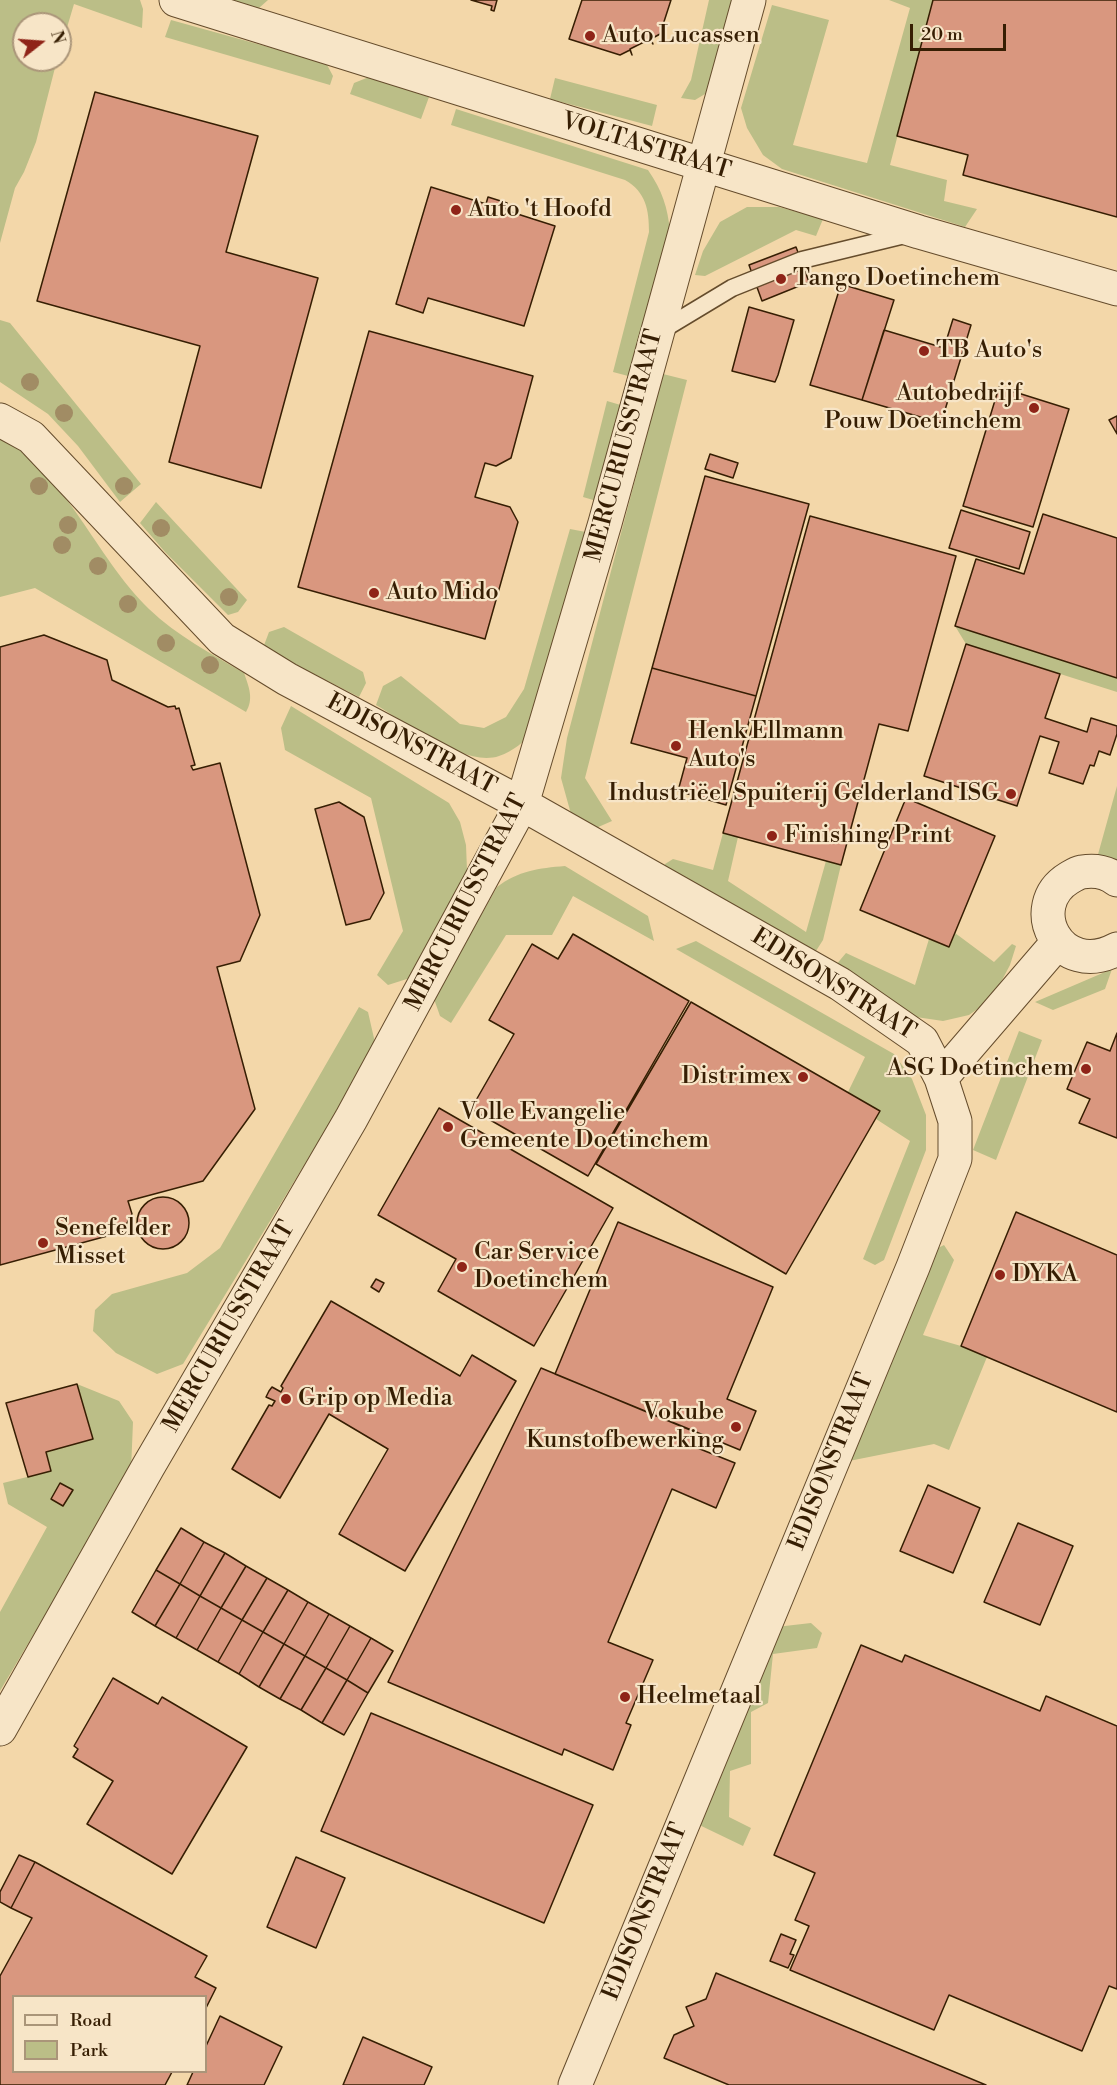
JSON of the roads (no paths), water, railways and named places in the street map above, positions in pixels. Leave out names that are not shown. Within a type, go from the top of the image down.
[{"type":"street","name":"VOLTASTRAAT","points":[[176,0],[919,232],[1117,289]]},
{"type":"street","name":"MERCURIUSSTRAAT","points":[[0,1729],[148,1467],[351,1119],[522,804],[605,523],[749,0]]},
{"type":"street","name":"EDISONSTRAAT","points":[[0,420],[31,437],[222,639],[287,679],[522,804],[840,984],[922,1041],[941,1078],[955,1121],[955,1159],[575,2085]]},
{"type":"street","points":[[1117,880],[1093,870],[1078,873],[1061,883],[1052,895],[1048,912],[1050,927],[1058,942],[1077,955],[1092,957],[1105,955],[1117,949]]},
{"type":"street","points":[[941,1078],[1058,942]]},
{"type":"lane","points":[[656,334],[732,288],[802,260],[919,232]]},
{"type":"place","name":"Auto Lucassen","points":[[590,36]]},
{"type":"place","name":"Auto 't Hoofd","points":[[456,210]]},
{"type":"place","name":"Tango Doetinchem","points":[[781,279]]},
{"type":"place","name":"TB Auto's","points":[[924,351]]},
{"type":"place","name":"Autobedrijf Pouw Doetinchem","points":[[1034,408]]},
{"type":"place","name":"Auto Mido","points":[[374,593]]},
{"type":"place","name":"Henk Ellmann Auto's","points":[[676,746]]},
{"type":"place","name":"Industriëel Spuiterij Gelderland ISG","points":[[1011,794]]},
{"type":"place","name":"Finishing Print","points":[[772,836]]},
{"type":"place","name":"ASG Doetinchem","points":[[1086,1069]]},
{"type":"place","name":"Distrimex","points":[[803,1077]]},
{"type":"place","name":"Volle Evangelie Gemeente Doetinchem","points":[[448,1127]]},
{"type":"place","name":"Senefelder Misset","points":[[43,1243]]},
{"type":"place","name":"Car Service Doetinchem","points":[[462,1267]]},
{"type":"place","name":"DYKA","points":[[1000,1275]]},
{"type":"place","name":"Grip op Media","points":[[286,1399]]},
{"type":"place","name":"Vokube Kunstofbewerking","points":[[736,1427]]},
{"type":"place","name":"Heelmetaal","points":[[625,1697]]}]
